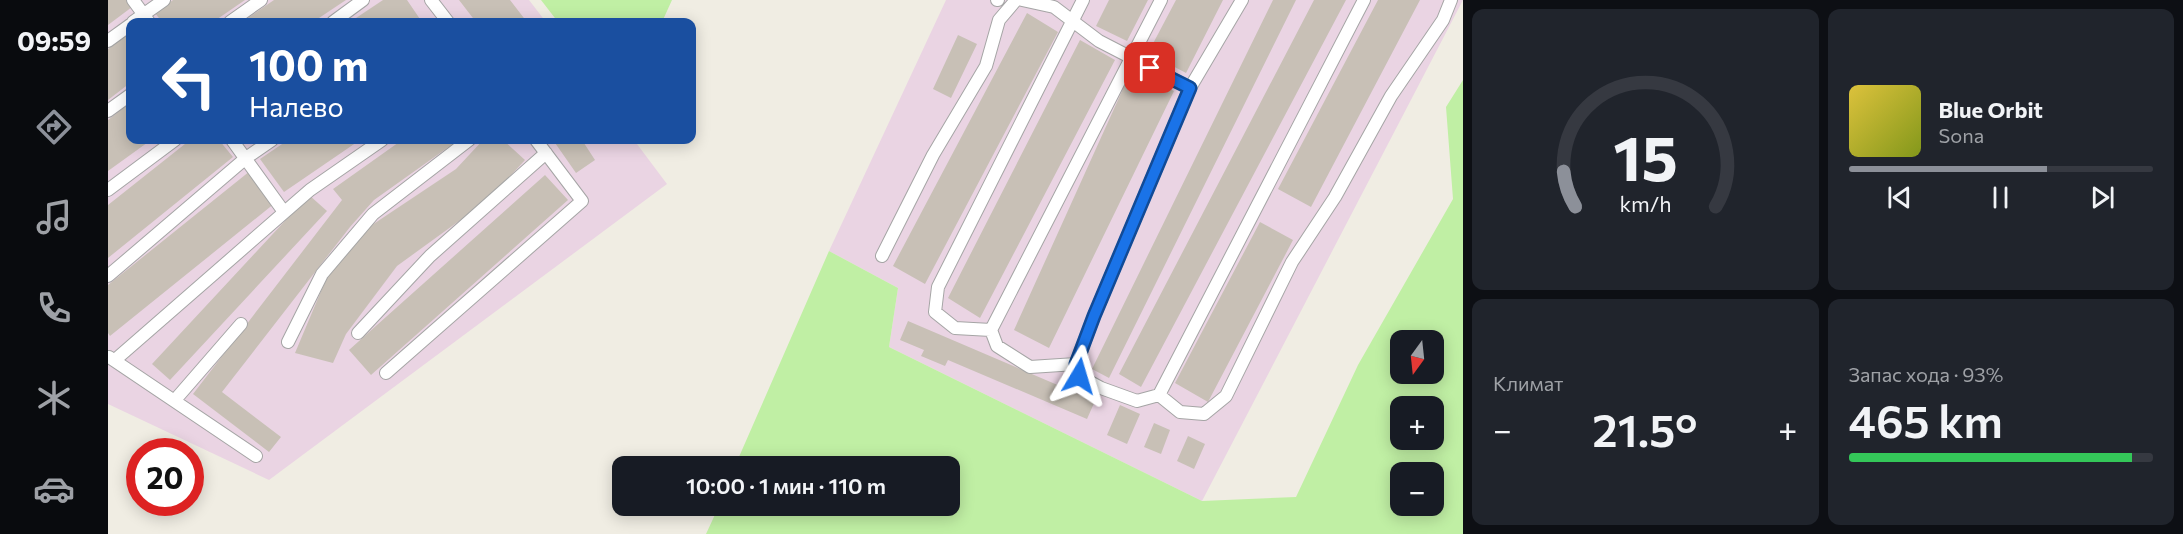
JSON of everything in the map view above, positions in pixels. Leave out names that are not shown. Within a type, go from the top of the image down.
[{"type":"lane","points":[[133,0],[138,18]]},
{"type":"lane","points":[[143,18],[164,0]]},
{"type":"lane","points":[[236,18],[261,0]]},
{"type":"lane","points":[[338,18],[363,0]]},
{"type":"lane","points":[[431,0],[441,18]]},
{"type":"lane","points":[[882,255],[933,155],[986,66],[999,20],[1016,0]]},
{"type":"lane","points":[[1022,0],[1054,7],[1099,41],[1190,88]]},
{"type":"lane","points":[[991,330],[955,328],[936,312],[938,287],[1083,0]]},
{"type":"lane","points":[[1076,364],[1030,367],[997,346],[991,330],[1161,0]]},
{"type":"lane","points":[[1242,0],[1190,88],[1076,364],[1079,376],[1101,388],[1137,401],[1159,394],[1364,0]]},
{"type":"lane","points":[[1159,394],[1180,412],[1204,414],[1226,396],[1292,262],[1335,197],[1391,96],[1443,20],[1451,0]]},
{"type":"lane","points":[[108,41],[126,29]]},
{"type":"lane","points":[[108,111],[126,98]]},
{"type":"lane","points":[[108,190],[171,144]]},
{"type":"lane","points":[[235,144],[284,212]]},
{"type":"lane","points":[[108,276],[246,158],[266,144]]},
{"type":"lane","points":[[256,456],[111,358],[310,190],[376,144]]},
{"type":"lane","points":[[288,342],[322,274],[373,214],[464,144]]},
{"type":"lane","points":[[386,373],[582,201],[539,144]]},
{"type":"lane","points":[[358,333],[430,256],[546,153]]},
{"type":"lane","points":[[175,400],[240,324]]},
{"type":"shaded area","points":[[108,0],[529,0],[543,18],[126,18],[126,144],[637,144],[667,184],[269,480],[204,449],[204,438],[180,438],[108,404]]},
{"type":"shaded area","points":[[946,0],[1463,0],[1202,501],[889,347],[898,288],[829,251]]},
{"type":"green space","points":[[541,0],[672,0],[664,18],[555,18]]},
{"type":"green space","points":[[1463,80],[1463,534],[706,534],[714,516],[960,516],[960,456],[739,456],[829,251],[898,288],[889,347],[1202,501],[1296,497],[1358,365],[1453,199],[1446,107]]},
{"type":"building","points":[[108,0],[127,0],[132,7],[108,25]]},
{"type":"building","points":[[173,0],[245,0],[219,18],[159,18],[155,13]]},
{"type":"building","points":[[274,0],[346,0],[319,18],[248,18]]},
{"type":"building","points":[[383,0],[407,0],[419,18],[356,18]]},
{"type":"building","points":[[459,0],[510,0],[524,18],[473,18]]},
{"type":"building","points":[[1109,0],[1148,0],[1127,41],[1096,26]]},
{"type":"building","points":[[1176,0],[1223,0],[1186,73],[1148,53]]},
{"type":"building","points":[[1273,0],[1296,0],[1109,378],[1092,369]]},
{"type":"building","points":[[1314,0],[1346,0],[1141,387],[1119,374]]},
{"type":"building","points":[[1378,0],[1420,0],[1311,207],[1278,189]]},
{"type":"building","points":[[1027,13],[1058,32],[925,284],[893,266]]},
{"type":"building","points":[[126,35],[126,86],[108,100],[108,49]]},
{"type":"building","points":[[958,35],[977,44],[951,98],[933,89]]},
{"type":"building","points":[[1080,40],[1115,60],[980,318],[948,298]]},
{"type":"building","points":[[1132,69],[1174,91],[1049,348],[1014,330]]},
{"type":"building","points":[[126,106],[126,144],[145,144],[108,171],[108,120]]},
{"type":"building","points":[[185,144],[222,144],[233,157],[108,258],[108,205]]},
{"type":"building","points":[[282,144],[354,144],[284,192],[260,159]]},
{"type":"building","points":[[396,144],[453,144],[374,200],[350,227],[222,392],[281,437],[269,452],[193,394],[342,200],[333,189]]},
{"type":"building","points":[[479,144],[507,144],[525,160],[488,200],[397,266],[346,334],[333,363],[295,353],[327,277],[369,227],[456,169]]},
{"type":"building","points":[[556,144],[585,144],[595,160],[576,173]]},
{"type":"building","points":[[250,171],[275,203],[110,336],[108,333],[108,285]]},
{"type":"building","points":[[545,175],[568,200],[371,375],[349,350]]},
{"type":"building","points":[[309,195],[327,211],[170,380],[152,364]]},
{"type":"building","points":[[1260,222],[1293,240],[1208,402],[1175,383]]},
{"type":"building","points":[[908,321],[1095,401],[1087,419],[948,360],[945,366],[921,356],[924,350],[900,340]]},
{"type":"building","points":[[1120,405],[1140,414],[1127,444],[1107,435]]},
{"type":"building","points":[[1154,423],[1170,430],[1161,454],[1144,447]]},
{"type":"building","points":[[1188,436],[1205,444],[1194,469],[1177,461]]},
{"type":"route","points":[[1079,376],[1076,364],[1094,316],[1190,88],[1150,68]]}]
